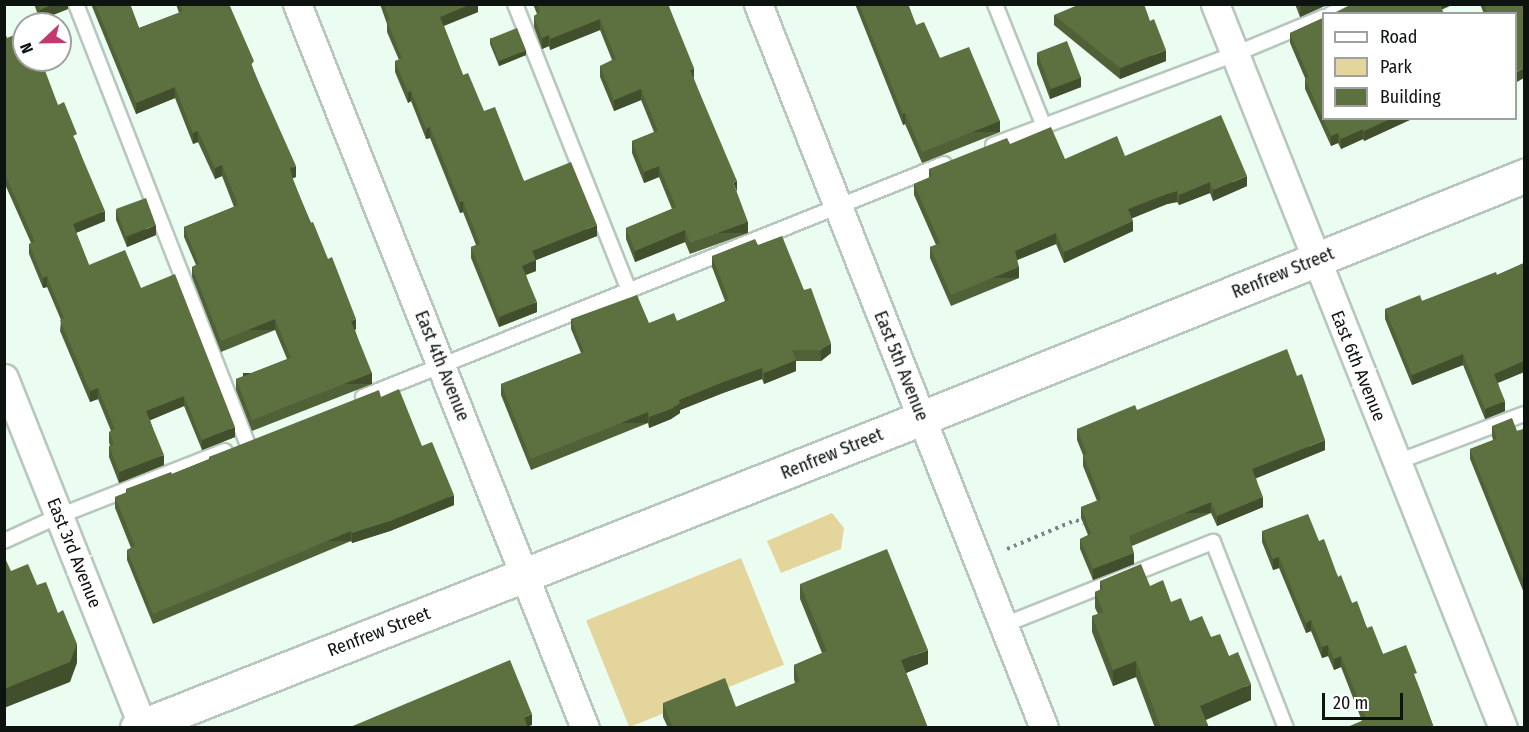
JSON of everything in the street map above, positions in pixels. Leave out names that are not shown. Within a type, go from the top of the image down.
[{"type":"street","name":"East 4th Avenue","points":[[297,4],[585,728]]},
{"type":"street","name":"East 5th Avenue","points":[[758,4],[1044,728]]},
{"type":"street","name":"East 6th Avenue","points":[[1215,4],[1503,728]]},
{"type":"street","name":"Renfrew Street","points":[[140,727],[922,418],[1524,176]]},
{"type":"street","name":"East 3rd Avenue","points":[[4,378],[140,727]]},
{"type":"lane","points":[[4,541],[59,516],[253,440],[75,4]]},
{"type":"lane","points":[[515,4],[628,291]]},
{"type":"lane","points":[[995,4],[1042,124]]},
{"type":"lane","points":[[1335,12],[1353,4]]},
{"type":"lane","points":[[977,151],[1042,124],[1235,54],[1322,17]]},
{"type":"lane","points":[[348,403],[955,160]]},
{"type":"lane","points":[[1397,462],[1524,414]]},
{"type":"lane","points":[[1004,625],[1213,542],[1286,728]]},
{"type":"path","points":[[1007,549],[1076,520],[1083,523]]},
{"type":"green space","points":[[832,513],[844,528],[841,549],[781,573],[767,541]]},
{"type":"green space","points":[[741,558],[784,665],[629,727],[586,621]]},
{"type":"building","points":[[38,4],[53,4],[40,10]]},
{"type":"building","points":[[95,4],[130,4],[139,28],[183,11],[180,4],[229,4],[254,61],[251,65],[296,166],[290,168],[310,223],[313,222],[328,259],[332,257],[356,319],[351,321],[372,373],[252,420],[236,379],[291,358],[275,319],[221,341],[192,267],[199,264],[184,227],[238,205],[222,165],[215,168],[198,131],[193,133],[175,87],[136,103]]},
{"type":"building","points":[[384,4],[471,4],[440,17],[463,75],[468,73],[484,111],[495,107],[524,181],[571,162],[597,225],[532,251],[536,260],[522,266],[537,302],[499,317],[471,247],[480,244],[463,201],[460,202],[430,127],[426,129],[411,91],[408,92],[395,61],[402,58],[387,21],[390,20]]},
{"type":"building","points":[[537,4],[668,4],[694,68],[690,70],[737,181],[733,182],[748,222],[690,243],[685,230],[635,251],[626,228],[676,207],[659,166],[644,172],[632,141],[658,131],[641,89],[614,100],[600,66],[616,59],[600,19],[550,39],[549,35],[542,38],[534,16],[540,12]]},
{"type":"building","points":[[859,4],[908,4],[916,25],[924,22],[940,58],[969,47],[1000,121],[922,152],[905,113],[903,114]]},
{"type":"building","points":[[1080,4],[1144,4],[1150,21],[1154,19],[1166,50],[1120,68],[1054,15]]},
{"type":"building","points":[[1352,4],[1440,4],[1443,12],[1336,12]]},
{"type":"building","points":[[1484,4],[1524,4],[1524,68],[1517,72],[1517,12],[1487,12]]},
{"type":"building","points":[[1322,18],[1322,116],[1305,79],[1309,77],[1290,33]]},
{"type":"building","points":[[517,28],[526,50],[499,61],[490,39]]},
{"type":"building","points":[[4,32],[7,38],[12,36],[12,72],[46,72],[58,105],[64,102],[77,134],[73,136],[105,211],[73,224],[89,265],[125,250],[141,288],[175,274],[235,427],[202,440],[184,396],[146,411],[164,455],[119,472],[109,446],[114,444],[109,432],[115,429],[98,388],[90,391],[60,320],[64,318],[47,276],[43,278],[29,244],[35,242],[4,172]]},
{"type":"building","points":[[1067,41],[1081,77],[1051,89],[1037,52]]},
{"type":"building","points":[[1221,115],[1247,176],[1213,190],[1210,182],[1179,195],[1177,191],[1128,209],[1133,221],[1064,252],[1056,233],[1015,251],[1019,267],[951,295],[930,247],[940,243],[914,184],[932,176],[929,169],[1007,138],[1010,144],[1051,127],[1065,159],[1117,136],[1125,156]]},
{"type":"building","points":[[1324,120],[1388,120],[1341,139],[1338,133],[1331,136]]},
{"type":"building","points":[[146,198],[156,225],[126,236],[116,209]]},
{"type":"building","points":[[782,236],[804,290],[811,288],[831,343],[821,350],[792,350],[796,360],[764,373],[762,368],[723,382],[679,400],[680,403],[671,409],[649,417],[648,412],[531,459],[501,384],[584,352],[571,319],[637,295],[649,323],[674,313],[677,321],[729,300],[712,256],[755,239],[758,245]]},
{"type":"building","points":[[1524,263],[1524,361],[1494,374],[1505,401],[1485,409],[1463,354],[1412,375],[1385,309],[1420,295],[1422,301],[1496,272],[1497,275]]},
{"type":"building","points":[[1287,349],[1297,376],[1302,374],[1325,440],[1252,469],[1263,497],[1217,516],[1211,502],[1129,536],[1134,553],[1093,569],[1080,539],[1091,534],[1081,507],[1101,499],[1083,455],[1087,454],[1077,429],[1135,405],[1137,410]]},
{"type":"building","points":[[399,389],[422,446],[432,442],[454,495],[390,521],[352,533],[351,531],[153,614],[127,550],[135,546],[115,497],[127,492],[126,489],[171,472],[172,474],[210,459],[209,457],[379,390],[381,397]]},
{"type":"building","points":[[1512,418],[1517,431],[1524,429],[1524,582],[1470,449],[1497,439],[1492,426]]},
{"type":"building","points":[[1308,514],[1319,541],[1324,539],[1338,577],[1341,575],[1352,603],[1357,601],[1367,628],[1372,626],[1383,654],[1406,645],[1434,728],[1345,728],[1366,719],[1341,656],[1334,659],[1328,645],[1322,647],[1311,620],[1306,623],[1279,557],[1273,559],[1262,531]]},
{"type":"building","points":[[887,549],[928,650],[901,660],[928,728],[673,728],[663,703],[725,678],[736,707],[800,681],[794,665],[827,651],[800,584]]},
{"type":"building","points":[[4,556],[11,571],[28,564],[37,585],[46,582],[58,613],[63,610],[77,644],[70,662],[4,689]]},
{"type":"building","points":[[1141,564],[1150,586],[1163,580],[1171,602],[1181,598],[1190,621],[1202,616],[1211,637],[1220,634],[1229,656],[1238,652],[1251,684],[1200,706],[1209,728],[1161,728],[1136,661],[1113,670],[1092,616],[1103,612],[1095,592],[1103,588],[1100,581]]},
{"type":"building","points":[[510,660],[532,714],[524,717],[528,728],[348,728]]}]
